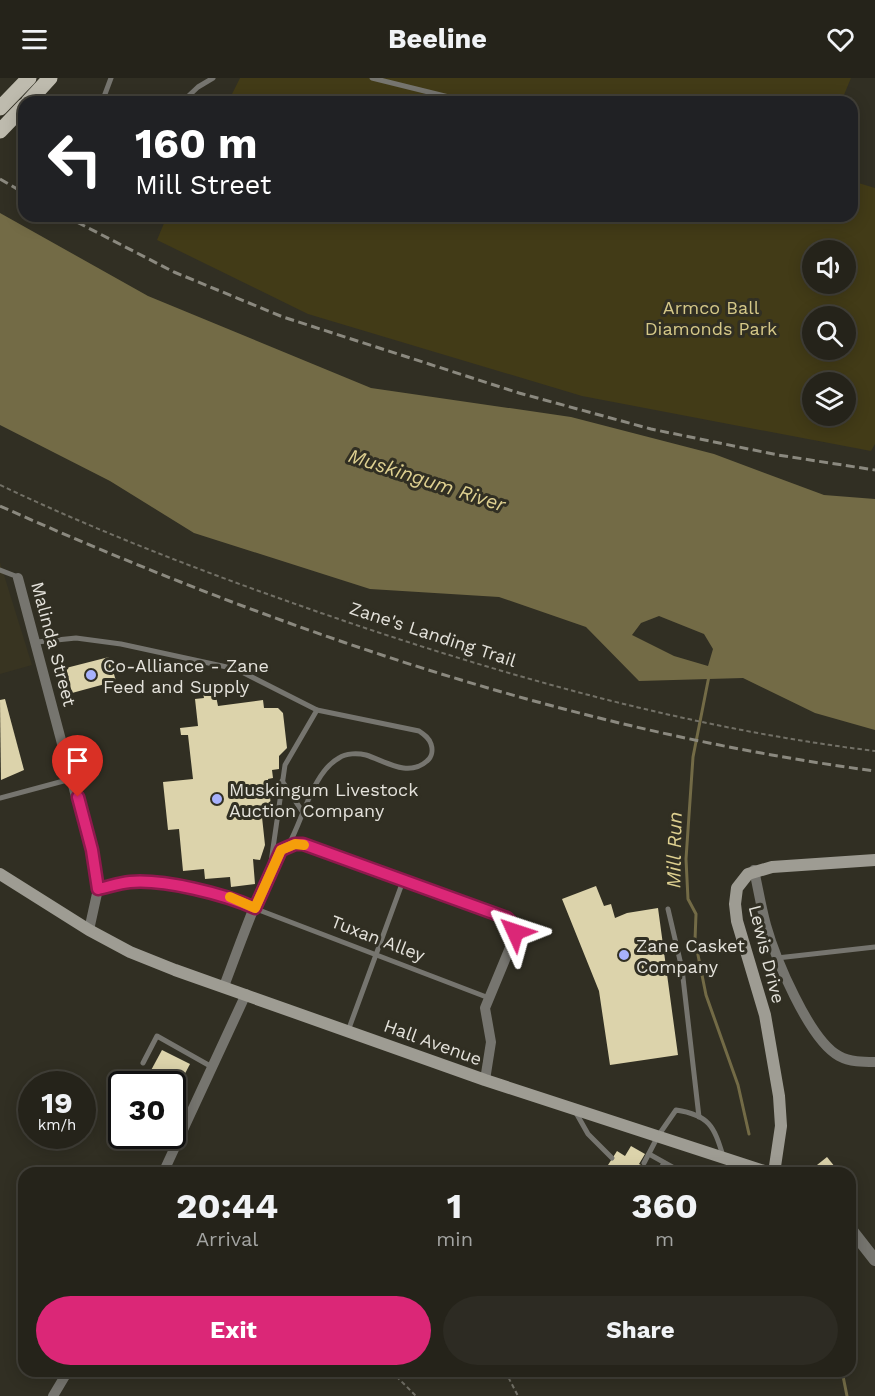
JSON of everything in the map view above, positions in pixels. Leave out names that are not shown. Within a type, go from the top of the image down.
[{"type":"main road","points":[[0,108],[29,78]]},
{"type":"main road","points":[[34,96],[50,78]]},
{"type":"main road","points":[[2,129],[18,112]]},
{"type":"main road","points":[[754,870],[790,865],[875,860]]},
{"type":"main road","name":"Lewis Drive","points":[[754,870],[741,880],[735,904],[737,921],[765,1015],[780,1096],[782,1126],[775,1167]]},
{"type":"main road","name":"Hall Avenue","points":[[0,874],[89,930],[130,952],[485,1080],[754,1167]]},
{"type":"street","name":"Malinda Street","points":[[18,578],[92,850],[98,889],[89,930]]},
{"type":"street","points":[[224,986],[270,869],[281,850],[291,845],[322,851],[507,918],[514,925],[514,938],[489,998],[486,1017],[491,1042],[485,1080]]},
{"type":"street","points":[[754,870],[763,916],[777,958],[805,1015],[832,1051],[856,1061],[875,1062]]},
{"type":"street","points":[[166,1167],[246,994]]},
{"type":"street","points":[[856,1235],[875,1260]]},
{"type":"street","points":[[53,1396],[64,1377]]},
{"type":"lane","points":[[104,96],[111,78]]},
{"type":"lane","points":[[190,96],[213,78]]},
{"type":"lane","points":[[372,78],[445,96]]},
{"type":"lane","points":[[404,78],[405,86]]},
{"type":"lane","points":[[0,570],[18,578]]},
{"type":"lane","points":[[37,642],[76,638],[121,644],[236,669],[316,710],[419,731],[426,735],[432,749],[427,761],[410,768],[400,768],[365,755],[340,757],[325,768],[291,845]]},
{"type":"lane","points":[[270,869],[282,781],[291,754],[316,710]]},
{"type":"lane","points":[[0,798],[73,779]]},
{"type":"lane","points":[[282,781],[304,814]]},
{"type":"lane","points":[[348,1031],[403,881]]},
{"type":"lane","name":"Tuxan Alley","points":[[98,889],[131,882],[183,887],[217,894],[489,998]]},
{"type":"lane","points":[[668,909],[683,978],[699,1117]]},
{"type":"lane","points":[[777,958],[875,947]]},
{"type":"lane","points":[[143,1063],[157,1036],[212,1067]]},
{"type":"lane","points":[[574,1110],[588,1134],[612,1158]]},
{"type":"lane","points":[[644,1163],[658,1136],[676,1110],[707,1120],[714,1128],[723,1156]]},
{"type":"lane","points":[[649,1154],[671,1167]]},
{"type":"lane","points":[[662,1167],[664,1163]]},
{"type":"path","name":"Zane's Landing Trail","points":[[0,485],[164,555],[307,608],[526,678],[707,724],[875,752]]},
{"type":"path","points":[[397,1377],[416,1396]]},
{"type":"path","points":[[508,1377],[518,1396]]},
{"type":"shaded area","points":[[0,562],[32,665],[0,674]]},
{"type":"green space","points":[[240,78],[851,78],[844,96],[231,96]]},
{"type":"green space","name":"Armco Ball Diamonds Park","points":[[858,183],[875,188],[875,444],[871,451],[582,396],[308,314],[157,240],[164,222],[858,222]]},
{"type":"water","name":"Muskingum River","points":[[0,213],[148,296],[371,388],[571,417],[714,454],[824,495],[875,499],[875,730],[815,713],[743,678],[639,681],[586,627],[499,597],[370,589],[194,533],[110,481],[0,425]],"holes":[[[659,616],[704,634],[713,649],[708,666],[674,656],[632,635],[641,623]]]},
{"type":"building","name":"Co-Alliance - Zane Feed and Supply","points":[[109,657],[116,681],[72,693],[66,668]]},
{"type":"building","name":"Muskingum Livestock Auction Company","points":[[215,691],[218,706],[263,700],[264,708],[278,708],[283,713],[287,748],[279,756],[279,769],[272,770],[273,778],[268,779],[272,815],[262,817],[265,845],[260,860],[253,859],[255,884],[231,887],[230,877],[205,879],[204,869],[183,871],[179,829],[168,830],[163,782],[193,779],[188,735],[181,735],[180,728],[198,726],[195,699],[204,698],[203,693]]},
{"type":"building","points":[[5,699],[24,770],[1,780],[0,700]]},
{"type":"building","name":"Zane Casket Company","points":[[596,886],[604,906],[611,904],[615,918],[627,913],[658,908],[678,1055],[610,1065],[599,991],[562,899]]},
{"type":"building","points":[[162,1050],[190,1064],[186,1072],[151,1071]]},
{"type":"building","points":[[631,1146],[645,1154],[639,1164],[642,1167],[611,1167],[608,1165],[617,1151],[625,1156]]},
{"type":"building","points":[[827,1157],[835,1167],[818,1167],[817,1165]]},
{"type":"waterway","name":"Mill Run","points":[[709,676],[693,757],[686,859],[688,899],[696,914],[695,940],[706,995],[738,1085],[749,1134]]},
{"type":"waterway","name":"Mill Run","points":[[843,1377],[847,1396]]},
{"type":"railway","points":[[0,179],[18,190]]},
{"type":"railway","points":[[77,222],[174,272],[283,317],[519,393],[651,429],[778,455],[875,470]]},
{"type":"railway","points":[[0,506],[212,594],[319,634],[428,670],[539,702],[650,730],[762,753],[875,771]]},
{"type":"slow traffic","points":[[230,897],[255,908],[270,869],[281,850],[295,844],[304,845]]},
{"type":"place","name":"Co-Alliance - Zane Feed and Supply","points":[[91,675]]},
{"type":"place","name":"Muskingum Livestock Auction Company","points":[[217,799]]},
{"type":"place","name":"Zane Casket Company","points":[[624,955]]},
{"type":"route","points":[[78,797],[92,850],[98,889],[131,882],[183,887],[217,894],[255,908],[270,869],[281,850],[295,844],[303,844],[507,918],[514,925],[515,932]]}]
